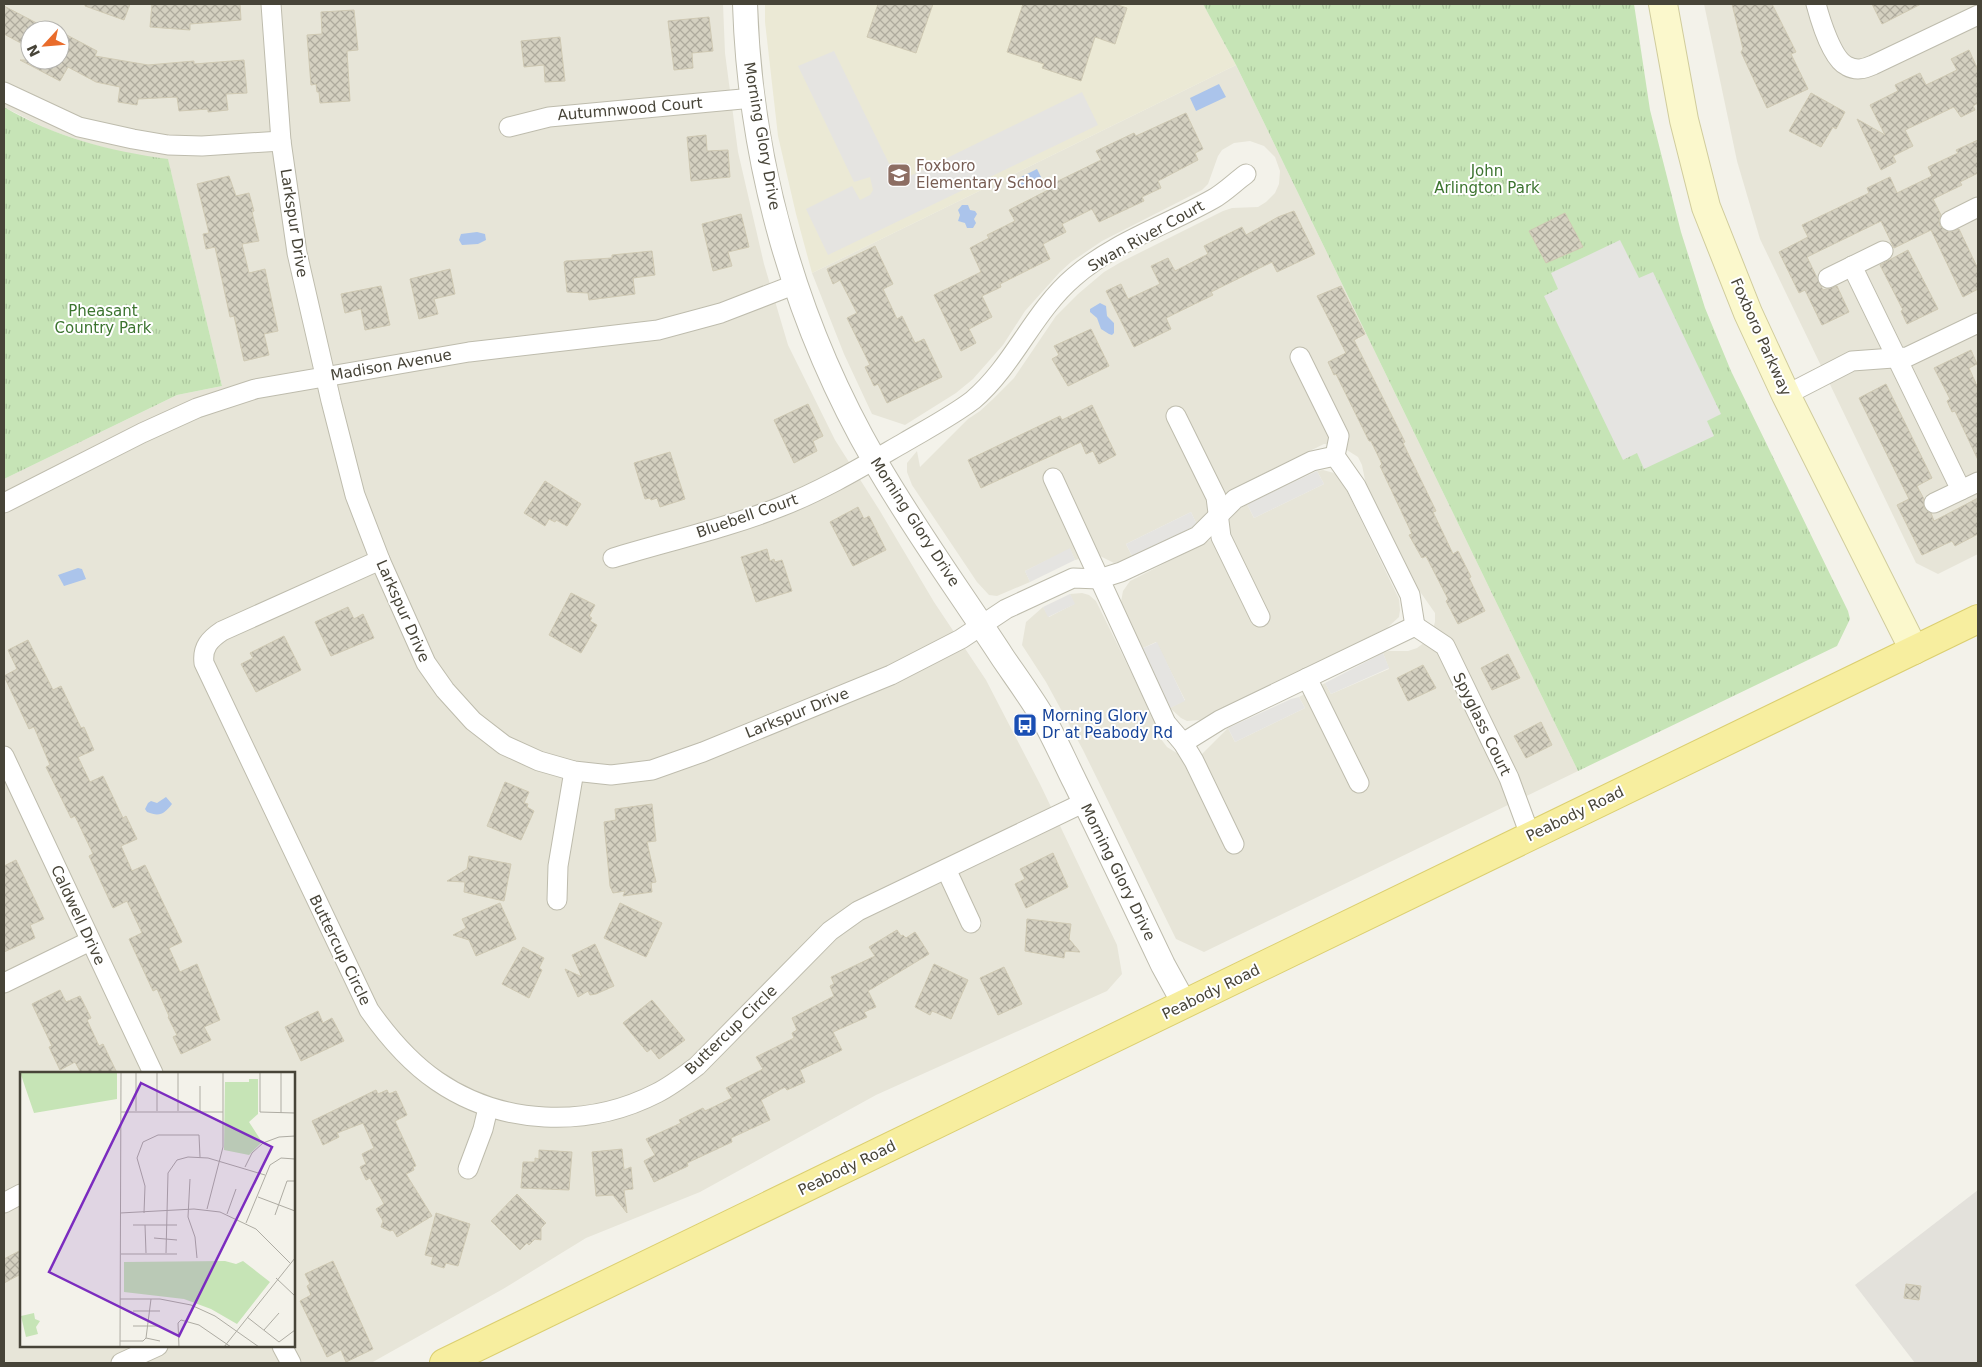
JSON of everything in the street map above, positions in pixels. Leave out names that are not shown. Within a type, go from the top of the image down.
[{"type":"main road","name":"Foxboro Parkway","points":[[1664,4],[1684,120],[1706,207],[1748,313],[1786,395],[1914,650]]},
{"type":"main road","name":"Peabody Road","points":[[444,1363],[1978,619]]},
{"type":"street","name":"Larkspur Drive","points":[[271,4],[281,141],[297,253],[355,495],[380,560],[426,663],[445,690],[473,721],[504,745],[539,761],[574,771],[611,775],[652,770],[703,752],[891,675],[961,639],[1006,609],[1073,578],[1098,579],[1121,572],[1198,536],[1235,499],[1312,461],[1335,456]]},
{"type":"street","name":"Morning Glory Drive","points":[[745,4],[746,34],[753,98],[765,172],[782,244],[824,356],[844,402],[874,460],[1042,716],[1163,964],[1185,1005]]},
{"type":"street","points":[[1816,4],[1825,31],[1838,57],[1847,66],[1859,69],[1873,65],[1978,15]]},
{"type":"street","points":[[4,92],[79,126],[133,139],[168,145],[202,146],[281,141]]},
{"type":"street","name":"Autumnwood Court","points":[[509,127],[549,117],[753,98]]},
{"type":"street","name":"Swan River Court","points":[[874,460],[972,400],[995,378],[1051,300],[1074,276],[1097,260],[1134,239],[1214,198],[1246,174]]},
{"type":"street","points":[[1950,221],[1978,207]]},
{"type":"street","points":[[1828,278],[1883,251]]},
{"type":"street","points":[[1852,266],[1961,490]]},
{"type":"street","name":"Madison Avenue","points":[[4,503],[142,433],[197,408],[255,389],[469,352],[658,330],[721,313],[796,284]]},
{"type":"street","points":[[1786,395],[1852,361],[1907,357],[1978,323]]},
{"type":"street","points":[[1183,743],[1220,720],[1415,626],[1410,595],[1356,486],[1335,456],[1339,436],[1300,357]]},
{"type":"street","points":[[1176,416],[1216,497],[1221,537],[1260,617]]},
{"type":"street","name":"Bluebell Court","points":[[613,558],[780,507],[814,492],[874,460]]},
{"type":"street","points":[[1053,478],[1166,723],[1183,743],[1234,844]]},
{"type":"street","points":[[1934,503],[1978,482]]},
{"type":"street","name":"Buttercup Circle","points":[[380,560],[222,631],[207,643],[203,656],[204,663],[369,1010],[395,1045],[416,1064],[437,1081],[488,1108],[511,1114],[569,1118],[600,1113],[630,1105],[656,1094],[690,1071],[718,1046],[830,931],[858,911],[1085,802]]},
{"type":"street","name":"Spyglass Court","points":[[1415,626],[1445,646],[1508,778],[1530,835]]},
{"type":"street","points":[[1308,678],[1359,783]]},
{"type":"street","name":"Caldwell Drive","points":[[4,756],[152,1072]]},
{"type":"street","points":[[557,900],[558,866],[574,771]]},
{"type":"street","points":[[946,869],[971,923]]},
{"type":"street","points":[[4,982],[90,941]]},
{"type":"street","points":[[468,1169],[483,1130],[488,1108]]},
{"type":"street","points":[[4,1203],[20,1195]]},
{"type":"street","points":[[121,1363],[156,1347]]},
{"type":"street","points":[[283,1347],[291,1363]]},
{"type":"shaded area","points":[[4,4],[723,4],[725,53],[738,152],[764,264],[788,345],[835,440],[934,602],[986,680],[1040,784],[1117,945],[1122,974],[1107,991],[876,1095],[700,1192],[586,1238],[503,1289],[371,1363],[4,1363],[4,479],[177,395],[222,386],[168,160],[125,153],[87,143],[47,129],[4,107]]},
{"type":"shaded area","name":"Foxboro Elementary School","points":[[765,4],[1203,4],[1236,65],[812,273],[778,136],[765,22]]},
{"type":"shaded area","points":[[1704,4],[1978,4],[1978,554],[1938,574],[1916,563],[1760,239],[1737,161]]},
{"type":"shaded area","points":[[834,51],[898,182],[1082,92],[1098,125],[828,255],[806,209],[852,186],[860,200],[870,195],[873,190],[870,177],[854,182],[798,66]]},
{"type":"shaded area","points":[[1236,65],[1578,771],[1204,952],[1176,939],[1083,750],[1046,682],[1022,645],[1026,622],[1043,607],[1049,617],[1074,604],[1070,594],[1082,593],[1089,595],[1096,601],[1154,719],[1161,739],[1167,747],[1180,755],[1201,755],[1228,728],[1235,742],[1305,708],[1299,697],[1325,683],[1331,694],[1389,669],[1383,653],[1389,651],[1408,651],[1417,648],[1425,642],[1431,635],[1435,622],[1435,613],[1414,583],[1366,485],[1362,465],[1358,457],[1339,445],[1324,444],[1232,489],[1197,525],[1191,512],[1126,544],[1133,558],[1114,563],[1098,555],[1075,560],[1070,549],[1025,571],[1030,582],[997,596],[989,595],[977,582],[912,485],[907,472],[907,463],[917,451],[920,467],[968,419],[993,399],[1014,378],[1056,316],[1104,272],[1223,211],[1232,208],[1258,207],[1266,202],[1275,193],[1279,184],[1280,171],[1275,157],[1264,146],[1250,141],[1234,143],[1222,150],[1208,184],[1202,190],[1102,241],[1071,262],[1025,311],[1003,345],[973,379],[956,393],[905,425],[872,414],[844,354],[812,273]]},
{"type":"shaded area","points":[[1620,240],[1639,278],[1653,272],[1721,414],[1707,421],[1714,436],[1644,469],[1637,453],[1623,460],[1544,296],[1558,289],[1551,273]]},
{"type":"shaded area","points":[[1323,470],[1334,473],[1343,483],[1399,599],[1399,617],[1387,628],[1200,720],[1187,721],[1181,718],[1170,708],[1185,700],[1156,642],[1141,649],[1122,609],[1123,591],[1130,581],[1214,538],[1237,511],[1247,504],[1254,518],[1324,484],[1317,471]]},
{"type":"shaded area","points":[[1317,471],[1324,484],[1254,518],[1247,504]]},
{"type":"shaded area","points":[[1191,512],[1197,525],[1133,558],[1126,544]]},
{"type":"shaded area","points":[[1070,548],[1075,560],[1030,582],[1025,571]]},
{"type":"shaded area","points":[[1070,594],[1075,604],[1048,617],[1043,607]]},
{"type":"shaded area","points":[[1157,642],[1185,701],[1170,708],[1141,649]]},
{"type":"shaded area","points":[[1383,653],[1389,668],[1331,694],[1325,683]]},
{"type":"shaded area","points":[[1299,697],[1305,708],[1235,742],[1228,728]]},
{"type":"shaded area","points":[[1978,1190],[1978,1363],[1915,1363],[1855,1285]]},
{"type":"green space","name":"John Arlington Park","points":[[1203,4],[1634,4],[1650,110],[1681,232],[1705,308],[1731,371],[1848,611],[1850,619],[1837,646],[1578,771],[1236,65]]},
{"type":"green space","name":"Pheasant Country Park","points":[[4,107],[23,118],[63,135],[125,152],[168,159],[222,386],[177,395],[4,479]]},
{"type":"water","points":[[1219,84],[1226,97],[1196,111],[1190,98]]},
{"type":"water","points":[[1037,169],[1042,179],[1034,183],[1033,188],[1028,186],[1020,190],[1015,180]]},
{"type":"water","points":[[962,205],[968,205],[970,210],[975,211],[977,214],[974,219],[976,223],[973,228],[967,228],[965,223],[958,221],[960,215],[958,210]]},
{"type":"water","points":[[477,232],[485,234],[486,240],[478,244],[462,245],[459,240],[461,234]]},
{"type":"water","points":[[1100,303],[1106,306],[1107,316],[1114,323],[1114,333],[1112,335],[1101,329],[1097,318],[1090,312],[1090,309]]},
{"type":"water","points":[[78,568],[82,569],[86,579],[64,586],[58,575]]},
{"type":"water","points":[[166,797],[172,804],[167,810],[159,814],[147,812],[145,809],[148,803],[151,801],[157,803]]},
{"type":"building","points":[[85,4],[130,4],[124,20],[85,6]]},
{"type":"building","points":[[152,4],[240,4],[241,20],[190,24],[190,30],[150,27]]},
{"type":"building","points":[[878,4],[933,4],[916,53],[867,37]]},
{"type":"building","points":[[1023,4],[1115,4],[1127,8],[1115,44],[1095,37],[1081,81],[1042,68],[1044,64],[1007,52]]},
{"type":"building","points":[[1732,4],[1772,4],[1796,52],[1791,54],[1808,89],[1767,108],[1741,52],[1743,49]]},
{"type":"building","points":[[1872,4],[1921,4],[1882,24]]},
{"type":"building","points":[[4,6],[31,20],[20,20],[20,43],[4,34]]},
{"type":"building","points":[[354,10],[358,50],[347,51],[350,101],[320,103],[316,84],[311,85],[307,35],[322,34],[321,12]]},
{"type":"building","points":[[709,17],[713,51],[692,53],[693,68],[674,70],[668,21]]},
{"type":"building","points":[[70,37],[97,51],[95,56],[148,65],[194,61],[194,64],[244,60],[247,93],[226,94],[228,110],[208,112],[208,109],[179,111],[177,97],[138,99],[137,105],[118,102],[120,87],[96,82],[70,68]]},
{"type":"building","points":[[560,37],[565,81],[545,82],[544,65],[524,67],[521,41]]},
{"type":"building","points":[[1969,50],[1978,70],[1978,103],[1973,106],[1975,110],[1961,117],[1954,107],[1905,130],[1913,146],[1893,156],[1896,162],[1881,170],[1857,119],[1885,135],[1870,105],[1898,91],[1895,85],[1920,73],[1926,85],[1957,70],[1951,59]]},
{"type":"building","points":[[39,70],[66,70],[60,81]]},
{"type":"building","points":[[1811,93],[1845,112],[1836,129],[1833,127],[1821,147],[1789,131]]},
{"type":"building","points":[[1186,113],[1203,149],[1195,153],[1198,160],[1158,181],[1161,188],[1142,197],[1144,201],[1099,222],[1092,209],[1062,224],[1066,232],[1043,244],[1050,259],[1000,284],[1001,287],[982,296],[992,317],[969,329],[976,343],[961,351],[934,295],[981,272],[970,248],[989,238],[987,235],[1015,221],[1009,210],[1056,186],[1054,183],[1101,160],[1096,151],[1134,133],[1136,136]]},
{"type":"building","points":[[706,135],[707,151],[728,150],[730,177],[691,181],[687,137]]},
{"type":"building","points":[[1978,140],[1978,173],[1960,182],[1962,185],[1933,199],[1941,215],[1940,226],[1949,232],[1959,229],[1978,269],[1978,289],[1963,297],[1931,230],[1894,248],[1881,221],[1807,257],[1823,290],[1837,286],[1849,312],[1822,325],[1805,290],[1799,293],[1779,252],[1808,237],[1802,225],[1869,193],[1867,188],[1890,177],[1897,193],[1932,176],[1928,167],[1958,153],[1956,150]]},
{"type":"building","points":[[229,176],[236,196],[249,193],[259,241],[242,244],[249,273],[265,269],[278,331],[264,334],[269,355],[244,361],[234,316],[230,317],[215,247],[206,249],[203,234],[209,233],[197,184]]},
{"type":"building","points":[[1294,211],[1315,254],[1277,272],[1272,262],[1211,292],[1213,295],[1166,318],[1171,329],[1134,347],[1106,291],[1121,284],[1128,299],[1160,284],[1151,266],[1168,258],[1175,271],[1208,254],[1204,246],[1242,227],[1246,235],[1278,217]]},
{"type":"building","points":[[1565,213],[1583,247],[1546,263],[1529,231]]},
{"type":"building","points":[[741,214],[749,247],[728,252],[732,266],[713,271],[702,224]]},
{"type":"building","points":[[875,246],[893,284],[883,289],[897,319],[902,316],[915,343],[924,339],[942,377],[887,403],[878,384],[874,386],[865,367],[870,365],[847,318],[857,313],[840,280],[833,284],[827,269]]},
{"type":"building","points":[[1908,250],[1938,309],[1907,324],[1901,311],[1903,310],[1880,265]]},
{"type":"building","points":[[652,251],[655,275],[633,278],[635,294],[589,300],[588,293],[567,292],[564,262],[566,261],[612,258],[612,255]]},
{"type":"building","points":[[450,269],[455,294],[434,299],[438,314],[419,319],[410,279]]},
{"type":"building","points":[[381,286],[390,325],[365,330],[361,309],[345,313],[341,294]]},
{"type":"building","points":[[1341,286],[1365,334],[1354,340],[1405,442],[1403,443],[1436,511],[1433,512],[1453,554],[1458,551],[1485,611],[1458,624],[1446,601],[1448,599],[1426,556],[1422,558],[1409,535],[1412,534],[1380,466],[1382,464],[1328,362],[1346,353],[1317,296]]},
{"type":"building","points":[[1091,329],[1109,366],[1068,386],[1052,359],[1059,355],[1054,346]]},
{"type":"building","points":[[1971,350],[1977,364],[1969,368],[1978,388],[1978,460],[1955,411],[1952,412],[1947,401],[1950,399],[1934,368]]},
{"type":"building","points":[[1886,384],[1932,478],[1917,486],[1924,499],[1924,508],[1931,513],[1934,521],[1978,498],[1978,534],[1955,546],[1952,541],[1922,555],[1897,505],[1909,499],[1859,398]]},
{"type":"building","points":[[808,404],[823,436],[813,441],[817,451],[794,463],[774,420]]},
{"type":"building","points":[[1092,405],[1116,455],[1099,464],[1093,451],[1086,454],[1081,442],[981,488],[968,460],[1060,416],[1062,420]]},
{"type":"building","points":[[670,452],[685,499],[660,507],[657,498],[645,499],[634,463]]},
{"type":"building","points":[[545,481],[581,504],[567,526],[556,520],[555,522],[549,519],[545,526],[524,513]]},
{"type":"building","points":[[858,507],[864,519],[869,516],[886,550],[853,566],[830,522]]},
{"type":"building","points":[[767,549],[770,561],[774,559],[775,562],[782,560],[792,591],[756,602],[741,557]]},
{"type":"building","points":[[571,593],[595,605],[589,616],[592,618],[590,621],[597,625],[581,653],[549,635]]},
{"type":"building","points":[[348,607],[354,619],[363,614],[374,638],[331,656],[315,622]]},
{"type":"building","points":[[284,636],[301,670],[256,692],[241,664],[253,658],[250,653]]},
{"type":"building","points":[[28,640],[53,690],[61,686],[81,728],[84,727],[94,750],[78,757],[90,782],[103,776],[123,818],[126,816],[137,839],[121,846],[132,871],[145,865],[182,942],[169,948],[180,972],[197,964],[220,1020],[204,1027],[211,1040],[181,1054],[173,1037],[177,1035],[157,989],[153,991],[129,939],[142,933],[127,901],[113,908],[89,856],[93,854],[75,816],[71,818],[46,767],[50,765],[34,727],[29,729],[4,676],[17,669],[8,650]]},
{"type":"building","points":[[1508,654],[1520,678],[1492,690],[1481,668]]},
{"type":"building","points":[[1423,665],[1436,688],[1408,701],[1397,678]]},
{"type":"building","points":[[1541,722],[1552,745],[1526,758],[1514,736]]},
{"type":"building","points":[[505,782],[529,792],[524,803],[528,804],[527,807],[534,811],[521,840],[487,826]]},
{"type":"building","points":[[652,804],[656,841],[647,842],[656,882],[651,883],[652,892],[623,896],[625,891],[613,893],[610,886],[604,822],[616,820],[615,809]]},
{"type":"building","points":[[1053,853],[1068,887],[1026,908],[1015,884],[1025,879],[1020,869]]},
{"type":"building","points":[[469,856],[511,864],[504,901],[464,892],[465,882],[447,881],[467,869]]},
{"type":"building","points":[[16,860],[44,919],[30,925],[35,938],[4,952],[4,866]]},
{"type":"building","points":[[500,903],[516,939],[476,956],[469,940],[453,935],[466,928],[462,919]]},
{"type":"building","points":[[620,903],[662,923],[646,957],[604,938]]},
{"type":"building","points":[[1027,919],[1071,924],[1069,939],[1080,952],[1065,951],[1064,958],[1025,951]]},
{"type":"building","points":[[897,930],[901,936],[903,935],[906,938],[915,932],[929,954],[868,991],[876,1007],[864,1012],[867,1017],[833,1032],[842,1050],[800,1070],[805,1082],[787,1090],[785,1087],[761,1100],[770,1120],[731,1138],[732,1142],[687,1163],[688,1166],[654,1182],[644,1161],[655,1155],[646,1139],[681,1123],[679,1120],[703,1108],[705,1111],[732,1098],[726,1088],[763,1069],[756,1057],[794,1038],[792,1033],[797,1030],[792,1018],[834,996],[830,986],[834,984],[831,977],[875,956],[869,947]]},
{"type":"building","points":[[595,944],[614,986],[596,994],[590,995],[588,991],[578,997],[565,969],[582,977],[572,955]]},
{"type":"building","points":[[523,947],[544,958],[539,968],[542,970],[529,998],[502,984]]},
{"type":"building","points":[[934,964],[968,980],[951,1019],[932,1011],[930,1015],[915,1007]]},
{"type":"building","points":[[1004,967],[1022,1004],[998,1015],[980,978]]},
{"type":"building","points":[[60,990],[66,1002],[80,996],[91,1018],[87,1020],[99,1046],[103,1044],[117,1072],[80,1072],[75,1062],[60,1070],[49,1047],[52,1046],[32,1004]]},
{"type":"building","points":[[652,1000],[685,1040],[659,1059],[651,1049],[647,1052],[623,1023]]},
{"type":"building","points":[[318,1011],[323,1023],[332,1018],[344,1041],[301,1061],[285,1027]]},
{"type":"building","points":[[376,1090],[378,1094],[387,1090],[389,1094],[396,1091],[407,1115],[395,1121],[416,1166],[413,1167],[414,1170],[406,1174],[432,1216],[397,1237],[393,1230],[390,1231],[381,1227],[383,1221],[376,1209],[384,1204],[370,1178],[366,1180],[360,1167],[366,1164],[362,1154],[374,1148],[363,1123],[337,1133],[339,1137],[323,1145],[312,1121]]},
{"type":"building","points":[[622,1149],[624,1170],[631,1167],[633,1189],[624,1190],[627,1213],[613,1195],[596,1196],[592,1152]]},
{"type":"building","points":[[539,1150],[572,1152],[569,1190],[521,1188],[523,1162],[535,1162],[535,1158],[539,1159]]},
{"type":"building","points":[[517,1194],[546,1223],[541,1228],[541,1240],[535,1239],[529,1245],[527,1243],[520,1250],[491,1221]]},
{"type":"building","points":[[436,1213],[470,1224],[458,1266],[446,1263],[444,1268],[431,1264],[433,1257],[425,1255]]},
{"type":"building","points":[[20,1251],[20,1275],[4,1283],[4,1259]]},
{"type":"building","points":[[333,1261],[373,1349],[346,1362],[341,1350],[327,1357],[300,1301],[311,1295],[307,1286],[310,1284],[305,1274]]},
{"type":"building","points":[[1906,1284],[1921,1286],[1919,1300],[1904,1298]]},
{"type":"place","name":"Foxboro Elementary School","points":[[899,175]]},
{"type":"place","name":"Morning Glory Dr at Peabody Rd","points":[[1025,725]]}]
